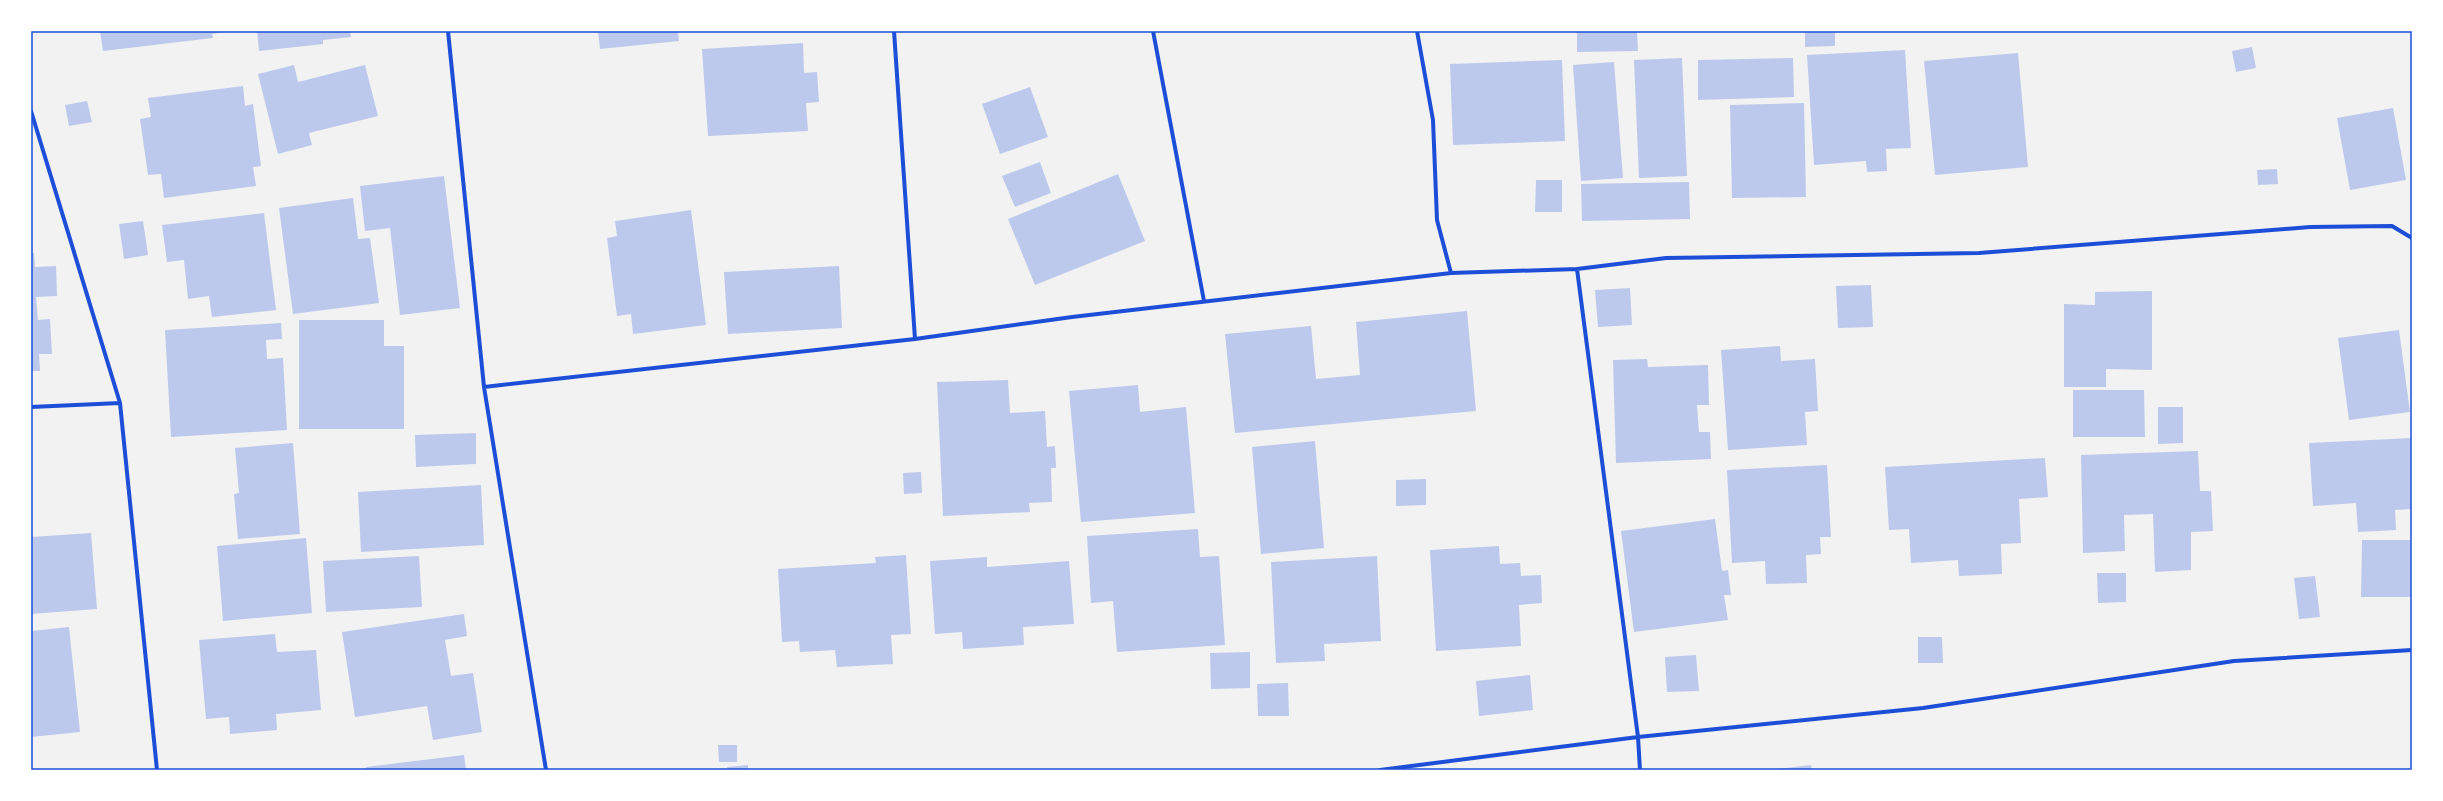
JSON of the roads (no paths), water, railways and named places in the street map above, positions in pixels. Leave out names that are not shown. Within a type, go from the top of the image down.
[{"type":"street","points":[[448,31],[484,387],[546,770]]},
{"type":"street","points":[[894,31],[915,339]]},
{"type":"street","points":[[1153,31],[1204,301]]},
{"type":"street","points":[[1417,31],[1433,120],[1437,220],[1452,273]]},
{"type":"street","points":[[31,111],[120,403],[157,770]]},
{"type":"street","points":[[484,387],[915,339],[1204,301],[1452,273],[1577,269],[1666,258],[1979,253],[2310,227],[2392,226],[2412,238]]},
{"type":"street","points":[[1577,269],[1638,737],[1640,770]]},
{"type":"street","points":[[31,407],[120,403]]},
{"type":"street","points":[[1380,770],[1638,737],[1923,708],[2234,661],[2412,650]]}]
